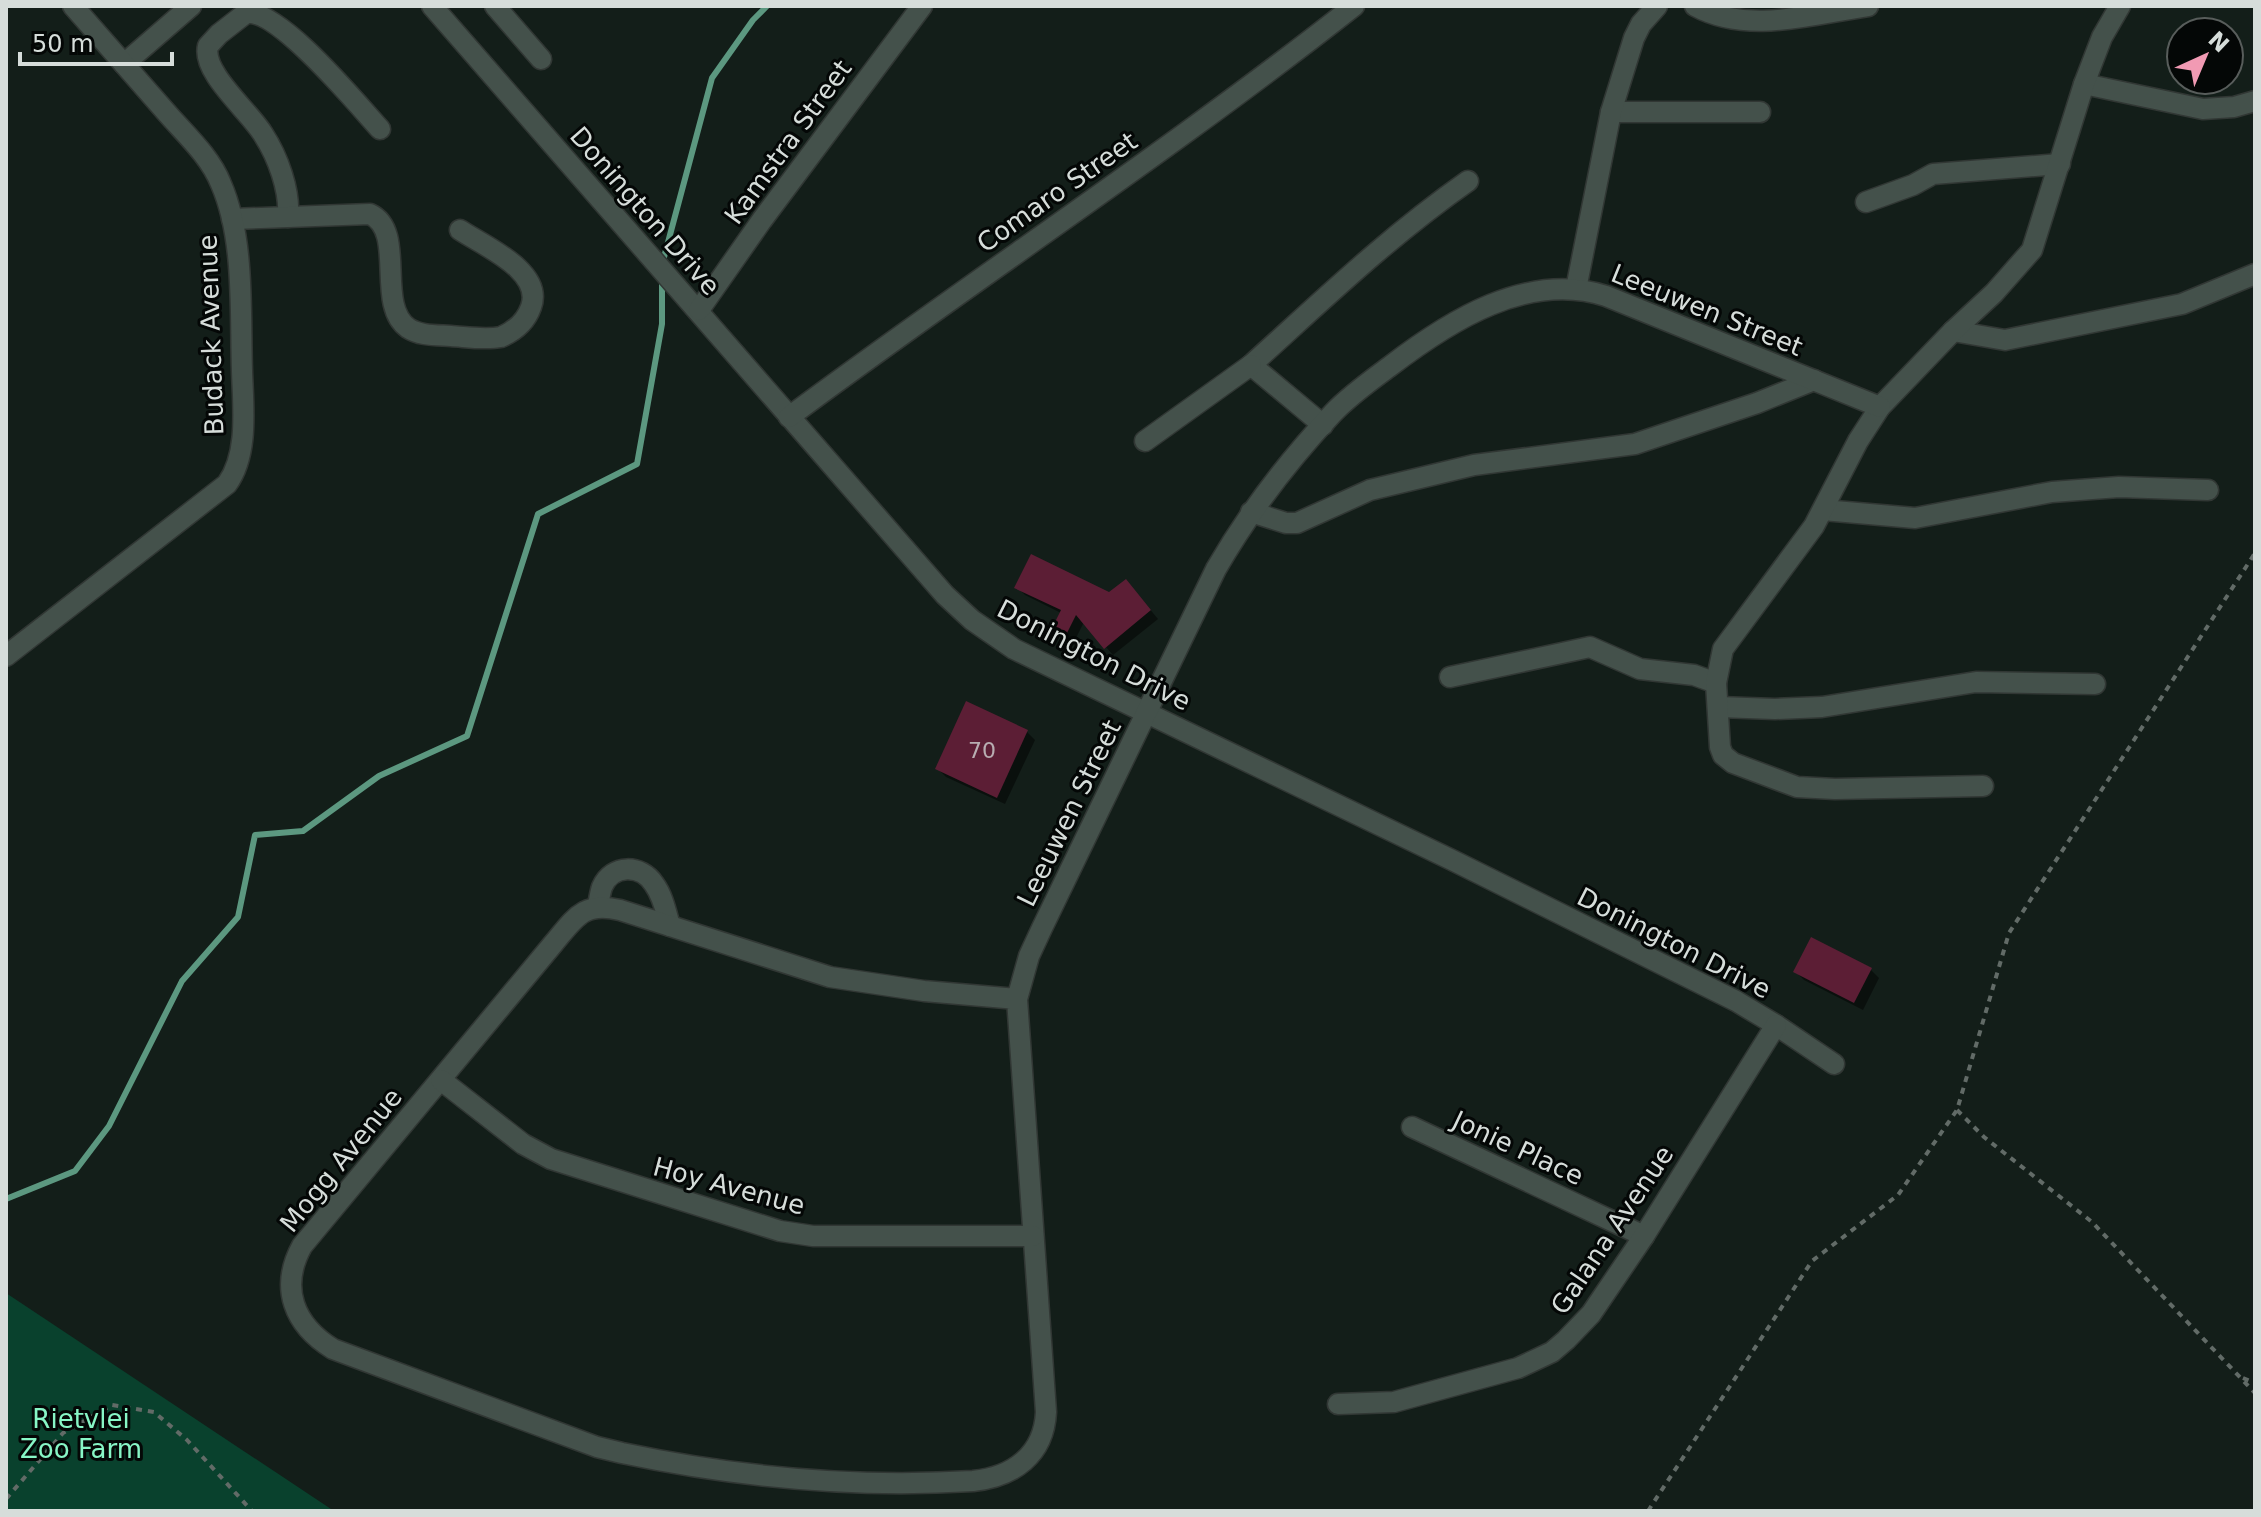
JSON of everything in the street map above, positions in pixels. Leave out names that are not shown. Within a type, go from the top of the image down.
[{"type":"street","name":"Budack Avenue","points":[[6,656],[221,489],[233,475],[242,436],[240,304],[232,219],[221,182],[210,163],[73,6]]},
{"type":"street","points":[[124,64],[191,6]]},
{"type":"street","name":"Donington Drive","points":[[432,6],[945,595],[972,620],[1014,649],[1736,1001],[1834,1064]]},
{"type":"street","points":[[495,6],[541,59]]},
{"type":"street","name":"Kamstra Street","points":[[692,303],[762,220],[922,6]]},
{"type":"street","name":"Comaro Street","points":[[789,417],[1275,68],[1354,6]]},
{"type":"street","points":[[1576,289],[1611,112],[1634,38],[1645,18],[1657,6]]},
{"type":"street","points":[[1695,6],[1716,16],[1750,21],[1797,18],[1868,6]]},
{"type":"street","points":[[1983,786],[1797,787],[1733,763],[1725,758],[1720,747],[1716,683],[1720,657],[1727,642],[1785,569],[1823,510],[1858,441],[1880,407],[1994,293],[2032,250],[2084,84],[2115,7]]},
{"type":"street","points":[[288,217],[287,191],[264,134],[208,61],[208,46],[219,34],[240,15],[251,12],[262,15],[299,42],[380,129]]},
{"type":"street","points":[[2084,84],[2203,109],[2228,108],[2255,101]]},
{"type":"street","points":[[1611,112],[1760,112]]},
{"type":"street","points":[[1866,202],[1913,185],[1933,174],[2060,164]]},
{"type":"street","points":[[1145,441],[1251,365],[1341,281],[1419,215],[1468,181]]},
{"type":"street","points":[[232,219],[364,213],[376,216],[386,231],[395,308],[403,323],[421,333],[492,339],[511,333],[527,316],[534,299],[532,287],[522,270],[460,230]]},
{"type":"street","points":[[1953,331],[2005,340],[2182,304],[2255,274]]},
{"type":"street","name":"Leeuwen Street","points":[[1046,1412],[1017,999],[1029,956],[1216,569],[1251,512],[1334,411],[1406,354],[1482,308],[1528,293],[1576,289],[1606,296],[1880,407]]},
{"type":"street","points":[[1251,365],[1323,425]]},
{"type":"street","points":[[1251,512],[1286,523],[1297,523],[1370,490],[1474,465],[1635,444],[1757,403],[1814,380]]},
{"type":"street","points":[[1823,510],[1915,518],[2052,492],[2119,487],[2208,490]]},
{"type":"street","points":[[1450,677],[1590,647],[1640,669],[1694,675],[1716,683]]},
{"type":"street","points":[[1719,707],[1810,708],[1976,682],[2095,684]]},
{"type":"street","points":[[670,926],[654,883],[641,872],[630,868],[613,874],[602,886],[598,906],[620,910],[670,926],[830,977],[924,991],[1017,999]]},
{"type":"street","name":"Mogg Avenue","points":[[598,906],[574,918],[441,1080],[331,1207],[296,1257],[292,1284],[295,1309],[309,1332],[333,1349],[597,1447],[644,1458],[824,1482],[930,1484],[1001,1476],[1030,1458],[1043,1435],[1046,1412]]},
{"type":"street","name":"Galana Avenue","points":[[1338,1404],[1394,1402],[1518,1368],[1552,1352],[1591,1314],[1644,1236],[1776,1025]]},
{"type":"street","name":"Hoy Avenue","points":[[441,1080],[523,1144],[551,1159],[748,1222],[813,1236],[1033,1236]]},
{"type":"street","name":"Jonie Place","points":[[1412,1127],[1644,1236]]},
{"type":"path","points":[[1648,1511],[1812,1261],[1898,1195],[1957,1110],[2009,933],[2255,553]]},
{"type":"path","points":[[1957,1110],[1984,1137],[2092,1222],[2255,1393]]},
{"type":"path","points":[[2241,1377],[2255,1383]]},
{"type":"path","points":[[6,1499],[63,1433],[112,1405],[154,1412],[187,1440],[252,1511]]},
{"type":"green space","name":"Rietvlei Zoo Farm","points":[[6,1293],[334,1511],[6,1511]]},
{"type":"building","points":[[1031,554],[1109,592],[1126,579],[1151,610],[1104,649],[1076,615],[1067,633],[1053,626],[1061,610],[1014,588]]},
{"type":"building","points":[[966,701],[1028,730],[997,798],[935,769]]},
{"type":"building","points":[[1811,937],[1872,968],[1854,1003],[1793,972]]},
{"type":"waterway","points":[[663,261],[712,78],[753,20],[767,6]]},
{"type":"waterway","points":[[6,1199],[75,1171],[109,1126],[182,981],[238,917],[255,835],[303,831],[379,776],[467,736],[538,514],[637,464],[662,324],[662,280]]}]
